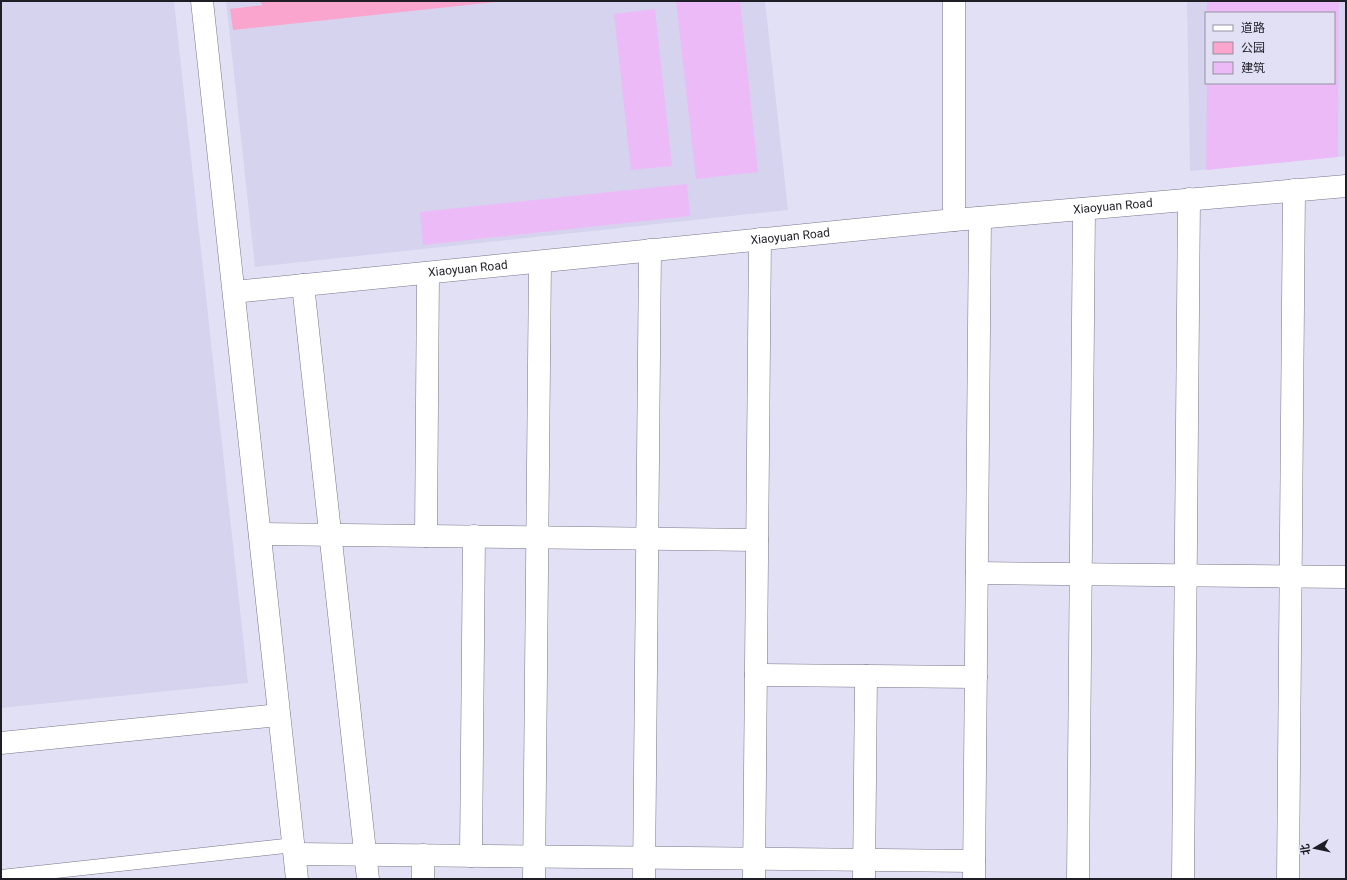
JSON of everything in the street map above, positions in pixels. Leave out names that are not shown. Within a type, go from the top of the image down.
[{"type":"street","points":[[202,1],[298,879]]},
{"type":"street","points":[[954,1],[954,220]]},
{"type":"street","name":"Xiaoyuan Road","points":[[234,292],[954,220],[1346,186]]},
{"type":"street","points":[[1288,879],[1294,190]]},
{"type":"street","points":[[1183,879],[1189,199]]},
{"type":"street","points":[[1078,879],[1084,209]]},
{"type":"street","points":[[294,849],[366,854],[644,858],[754,869],[974,870],[980,218]]},
{"type":"street","points":[[754,869],[760,240]]},
{"type":"street","points":[[644,879],[650,250]]},
{"type":"street","points":[[534,879],[540,262]]},
{"type":"street","points":[[426,536],[428,273]]},
{"type":"street","points":[[303,286],[368,879]]},
{"type":"street","points":[[260,534],[757,540]]},
{"type":"street","points":[[471,856],[474,536]]},
{"type":"street","points":[[976,573],[1346,577]]},
{"type":"street","points":[[756,675],[976,677]]},
{"type":"street","points":[[864,870],[866,676]]},
{"type":"street","points":[[1,743],[279,715]]},
{"type":"street","points":[[423,855],[423,879]]},
{"type":"lane","points":[[1,877],[294,849]]},
{"type":"shaded area","points":[[1,1],[174,1],[248,683],[1,708]]},
{"type":"shaded area","points":[[226,1],[765,1],[788,210],[255,267]]},
{"type":"shaded area","points":[[1187,1],[1346,1],[1346,156],[1190,171]]},
{"type":"green space","points":[[259,1],[505,1],[233,30],[230,9],[263,5]]},
{"type":"building","points":[[676,1],[740,1],[758,172],[696,179]]},
{"type":"building","points":[[1207,1],[1339,1],[1338,157],[1206,170],[1207,84],[1335,84],[1335,12],[1207,12]]},
{"type":"building","points":[[655,9],[672,166],[631,170],[614,14]]},
{"type":"building","points":[[687,184],[690,216],[423,245],[420,212]]}]
